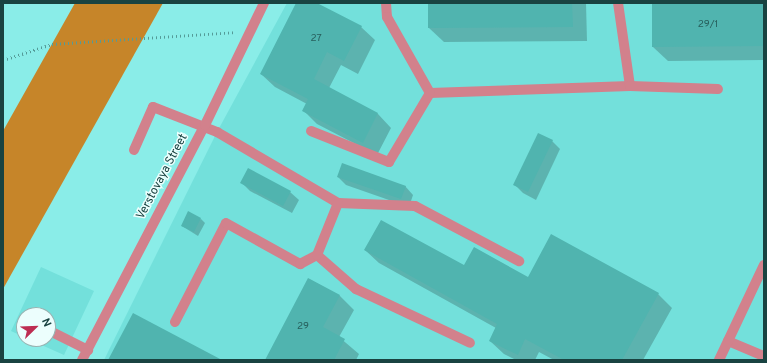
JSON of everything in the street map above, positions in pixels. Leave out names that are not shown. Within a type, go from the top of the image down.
[{"type":"street","name":"Verstovaya Street","points":[[82,360],[205,125],[264,3]]},
{"type":"street","points":[[386,3],[387,16],[430,93]]},
{"type":"street","points":[[618,3],[630,86]]},
{"type":"street","points":[[430,93],[630,86],[718,89]]},
{"type":"street","points":[[312,131],[389,162],[430,93]]},
{"type":"street","points":[[134,150],[153,107],[205,125],[338,203],[414,206],[518,261]]},
{"type":"street","points":[[175,322],[226,223],[300,264],[317,255],[338,203]]},
{"type":"street","points":[[317,255],[356,288],[470,343]]},
{"type":"street","points":[[719,360],[764,265]]},
{"type":"street","points":[[56,334],[88,350]]},
{"type":"street","points":[[728,340],[764,356]]},
{"type":"path","points":[[3,60],[52,44],[249,32]]},
{"type":"shaded area","points":[[75,3],[163,3],[3,289],[3,131]]},
{"type":"shaded area","points":[[287,3],[764,3],[764,360],[104,360],[217,132]]},
{"type":"shaded area","points":[[41,267],[94,291],[64,355],[46,347],[56,347],[56,307],[22,307]]},
{"type":"shaded area","points":[[16,320],[16,333],[11,331]]},
{"type":"building","points":[[296,3],[317,3],[362,26],[344,61],[327,52],[314,79],[378,113],[363,143],[302,111],[308,99],[260,74]]},
{"type":"building","points":[[428,3],[572,3],[573,27],[428,28]]},
{"type":"building","points":[[652,3],[764,3],[764,46],[652,47]]},
{"type":"building","points":[[538,133],[553,140],[528,192],[513,185]]},
{"type":"building","points":[[342,163],[406,186],[401,199],[337,177]]},
{"type":"building","points":[[248,168],[291,191],[283,206],[240,183]]},
{"type":"building","points":[[188,211],[201,218],[194,232],[181,226]]},
{"type":"building","points":[[381,220],[464,265],[474,247],[528,277],[551,234],[659,293],[622,360],[564,360],[525,339],[518,355],[489,341],[497,324],[364,250]]},
{"type":"building","points":[[308,278],[340,295],[323,327],[345,339],[334,360],[265,360]]},
{"type":"building","points":[[133,313],[222,360],[108,360]]}]
